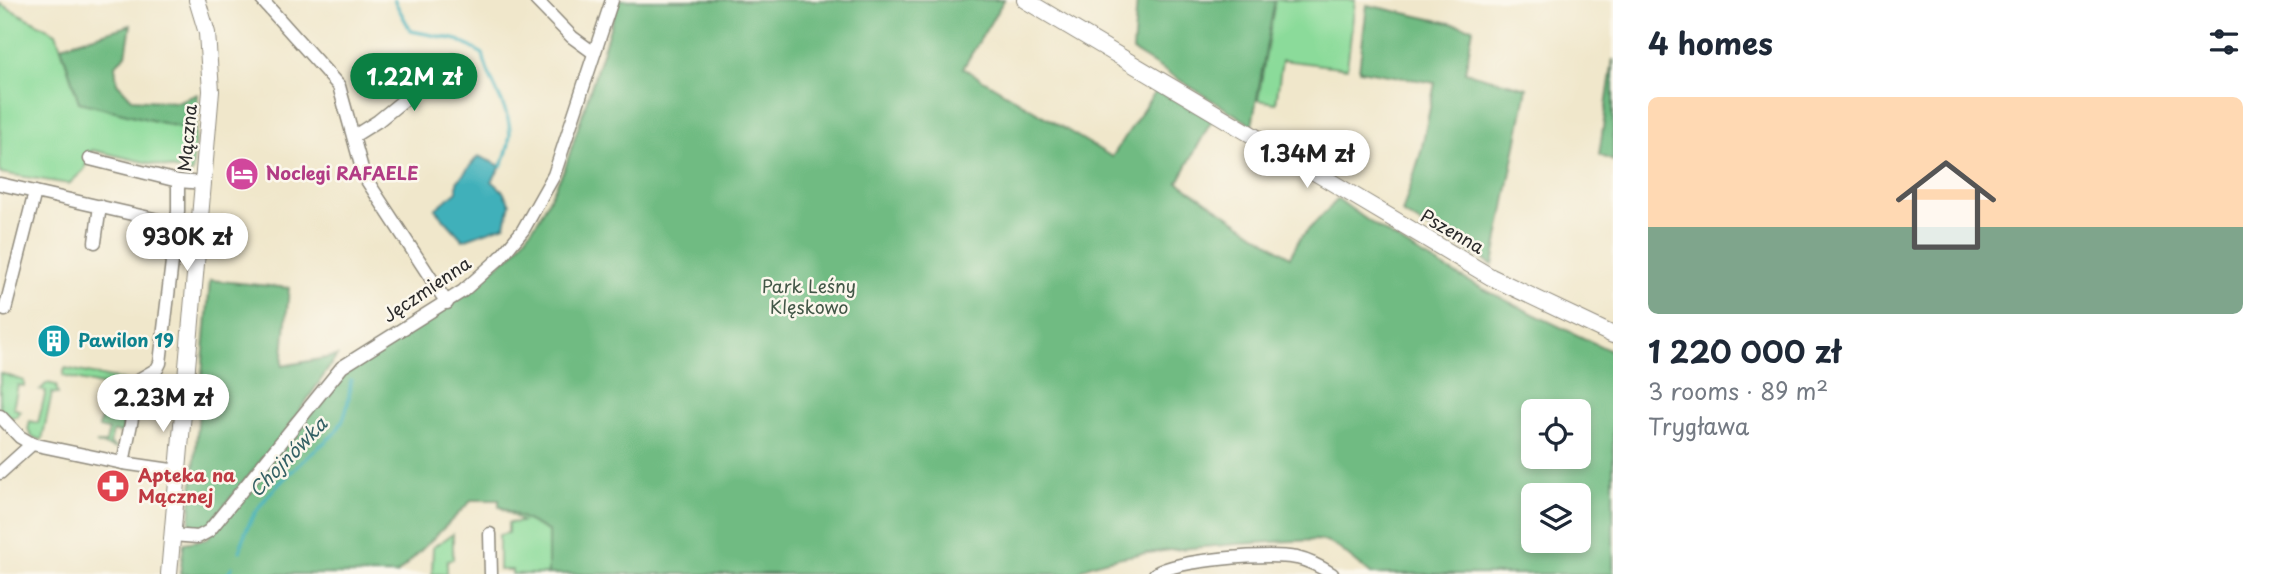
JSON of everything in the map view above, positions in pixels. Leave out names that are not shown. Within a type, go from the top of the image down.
[{"type":"street","name":"Mączna","points":[[169,574],[204,183],[211,64],[207,33],[197,0]]},
{"type":"street","points":[[262,0],[339,86],[355,136],[358,161],[370,188],[447,303]]},
{"type":"street","points":[[536,0],[572,37],[594,53]]},
{"type":"street","name":"Jęczmienna","points":[[173,535],[198,537],[209,531],[342,368],[447,303],[500,258],[538,207],[554,175],[612,0]]},
{"type":"street","name":"Pszenna","points":[[1025,0],[1491,277],[1613,335]]},
{"type":"street","points":[[355,136],[378,121],[453,60]]},
{"type":"street","points":[[90,159],[178,181],[204,183]]},
{"type":"street","points":[[123,463],[140,379],[162,370],[178,181]]},
{"type":"street","points":[[0,184],[176,223]]},
{"type":"street","points":[[5,310],[35,192]]},
{"type":"street","points":[[96,242],[100,206]]},
{"type":"street","points":[[0,416],[20,437],[32,444],[123,463],[178,471]]},
{"type":"street","points":[[0,473],[32,444]]},
{"type":"street","points":[[491,534],[491,574]]},
{"type":"street","points":[[1155,574],[1173,566],[1256,557],[1309,561],[1332,574]]},
{"type":"green space","name":"Park Leśny Klęskowo","points":[[619,0],[1004,0],[963,68],[1112,157],[1156,90],[1212,120],[1178,182],[1290,257],[1300,238],[1338,199],[1437,264],[1506,301],[1613,352],[1613,574],[1371,574],[1336,546],[1321,540],[1151,553],[1091,565],[1077,574],[548,574],[548,531],[499,506],[499,500],[472,500],[397,574],[180,574],[184,543],[207,539],[329,386],[357,361],[512,255],[539,219],[565,168]]},
{"type":"green space","points":[[1137,0],[1275,0],[1252,125],[1133,51]]},
{"type":"green space","points":[[1275,0],[1355,0],[1347,68],[1282,60],[1276,103],[1258,100]]},
{"type":"green space","points":[[0,4],[56,33],[79,102],[195,131],[192,173],[92,150],[84,170],[69,184],[0,173]]},
{"type":"green space","points":[[1367,5],[1473,28],[1465,72],[1527,88],[1493,265],[1402,213],[1421,152],[1435,83],[1359,70]]},
{"type":"green space","points":[[131,25],[126,55],[115,65],[117,83],[132,99],[176,102],[198,94],[195,131],[79,102],[61,46]]},
{"type":"green space","points":[[1613,59],[1613,161],[1599,155]]},
{"type":"green space","points":[[210,280],[289,288],[282,366],[337,356],[288,428],[205,529],[189,529]]},
{"type":"green space","points":[[65,368],[129,382],[131,399],[121,397],[116,418],[125,420],[122,433],[113,431],[110,444],[118,449],[96,443],[106,443],[109,430],[99,428],[102,415],[112,417],[117,395],[107,393],[108,387],[63,376]]},
{"type":"green space","points":[[0,373],[24,381],[24,386],[18,385],[13,408],[21,411],[16,417],[10,417],[0,408]]},
{"type":"green space","points":[[47,383],[56,385],[58,394],[52,393],[42,440],[32,437],[28,430],[30,421],[38,423],[46,391],[40,390]]},
{"type":"green space","points":[[499,506],[548,531],[548,574],[512,574],[512,570],[499,570],[499,535],[508,533],[508,523],[522,522]]},
{"type":"green space","points":[[453,534],[453,559],[447,560],[447,574],[432,574],[433,547]]},
{"type":"water","points":[[478,156],[501,166],[492,181],[502,190],[510,204],[505,225],[463,240],[435,209],[457,191],[457,182]]},
{"type":"waterway","name":"Chojnówka","points":[[394,0],[411,31],[458,40],[483,54],[508,120],[508,149],[501,166]]},
{"type":"waterway","name":"Chojnówka","points":[[240,551],[250,521],[267,496],[337,431],[346,410],[351,380]]},
{"type":"waterway","name":"Chojnówka","points":[[228,574],[232,567]]},
{"type":"place","name":"Noclegi RAFAELE","points":[[242,174]]},
{"type":"place","name":"Pawilon 19","points":[[54,341]]},
{"type":"place","name":"Apteka na Mącznej","points":[[113,486]]}]
